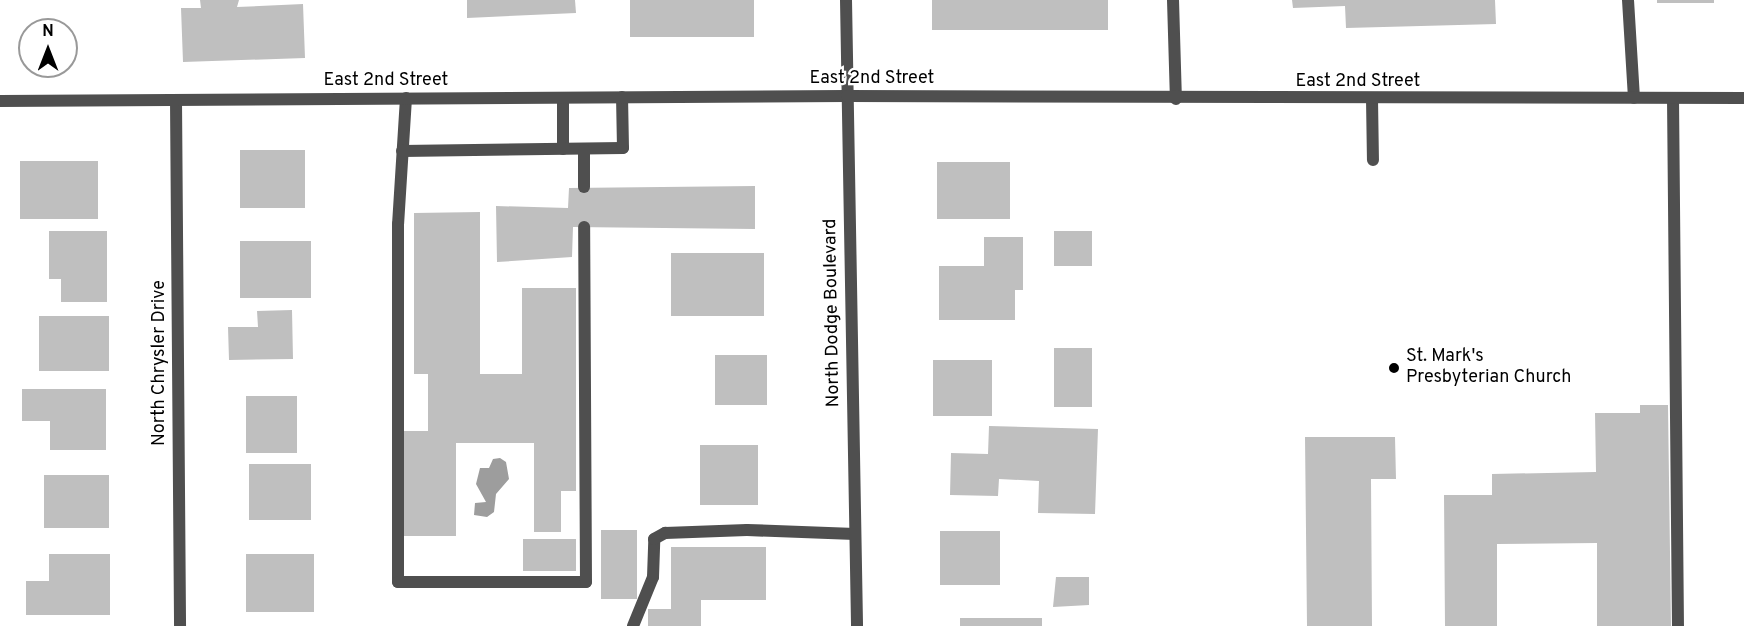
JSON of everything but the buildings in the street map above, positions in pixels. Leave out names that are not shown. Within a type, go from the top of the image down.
[{"type":"street","name":"North Dodge Boulevard","points":[[846,0],[857,626]]},
{"type":"street","points":[[1173,0],[1176,99]]},
{"type":"street","points":[[1628,0],[1634,98]]},
{"type":"street","name":"East 2nd Street","points":[[0,102],[847,96],[1176,99],[1744,98]]},
{"type":"street","points":[[402,151],[622,148],[622,97]]},
{"type":"street","points":[[406,98],[402,151],[398,582],[586,582],[584,227]]},
{"type":"street","points":[[563,98],[563,149]]},
{"type":"street","points":[[1673,98],[1678,626]]},
{"type":"street","points":[[1372,99],[1372,160]]},
{"type":"street","name":"North Chrysler Drive","points":[[176,100],[180,626]]},
{"type":"street","points":[[584,150],[584,187]]},
{"type":"street","points":[[633,626],[652,578],[654,539],[665,533],[747,530],[855,534]]},
{"type":"shaded area","points":[[500,458],[506,462],[509,479],[496,494],[494,512],[487,517],[474,515],[475,503],[486,502],[476,484],[480,468],[489,468],[493,459]]},
{"type":"place","name":"St. Mark's Presbyterian Church","points":[[1394,368]]}]
